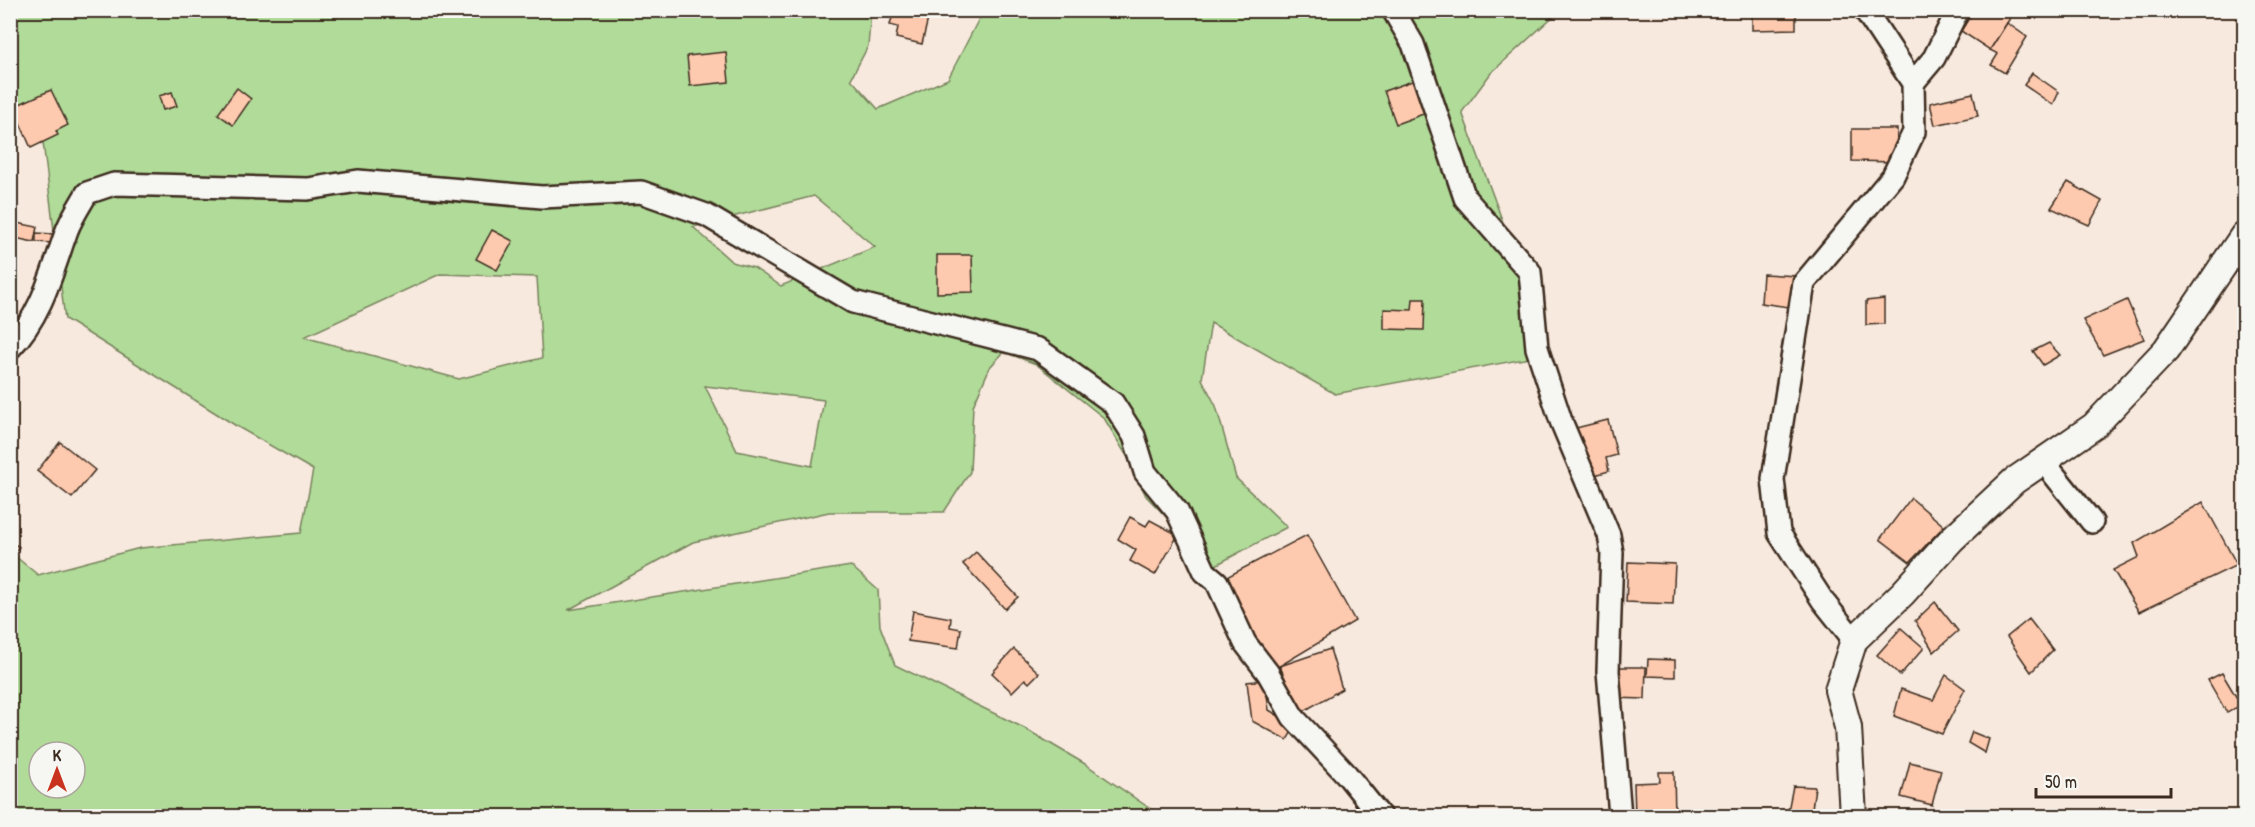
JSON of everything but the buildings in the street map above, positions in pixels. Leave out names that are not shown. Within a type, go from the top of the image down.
[{"type":"street","points":[[1393,10],[1413,44],[1465,198],[1530,272],[1537,348],[1561,421],[1609,535],[1612,553],[1608,671],[1620,816]]},
{"type":"street","points":[[1854,640],[1823,601],[1779,533],[1773,479],[1804,283],[1893,176],[1914,132],[1913,83],[1865,10]]},
{"type":"street","points":[[1913,83],[1934,58],[1958,10]]},
{"type":"street","points":[[10,348],[22,335],[52,281],[68,228],[87,193],[114,184],[308,189],[358,181],[542,196],[641,192],[706,215],[853,302],[1038,350],[1113,403],[1134,436],[1145,472],[1177,511],[1205,572],[1217,582],[1245,643],[1269,673],[1293,717],[1347,775],[1380,816]]},
{"type":"street","points":[[1853,816],[1848,727],[1838,690],[1854,640],[1903,593],[1952,539],[2014,481],[2094,426],[2166,350],[2244,235]]},
{"type":"street","points":[[2043,461],[2092,522]]},
{"type":"green space","points":[[11,11],[871,11],[868,46],[851,79],[878,109],[948,79],[983,11],[1559,11],[1491,73],[1462,112],[1530,295],[1530,358],[1335,394],[1211,323],[1202,379],[1216,406],[1236,478],[1287,527],[1214,566],[1146,496],[1131,463],[1104,418],[1036,364],[1004,352],[990,367],[973,406],[970,472],[944,512],[829,512],[693,542],[568,610],[851,566],[878,590],[880,626],[895,665],[1024,728],[1085,764],[1155,812],[1144,816],[11,816],[10,552],[38,575],[140,548],[301,533],[313,470],[238,427],[65,319],[40,118],[11,109]],"holes":[[[814,196],[875,247],[781,286],[754,268],[732,262],[693,227]],[[440,274],[537,277],[542,358],[459,379],[304,337]],[[705,386],[824,400],[812,466],[737,451]]]}]
